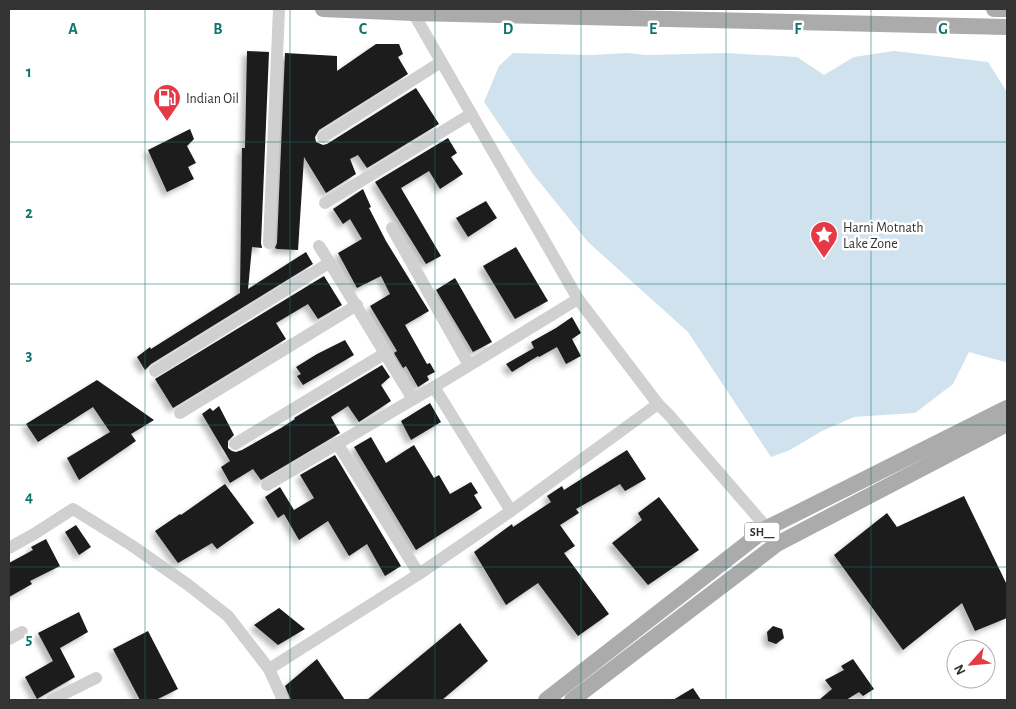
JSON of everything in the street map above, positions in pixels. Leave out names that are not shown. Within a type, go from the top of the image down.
[{"type":"main road","points":[[323,9],[790,16],[1007,27]]},
{"type":"main road","points":[[994,9],[1007,9]]},
{"type":"main road","name":"SH__","points":[[546,700],[767,528],[1007,408]]},
{"type":"main road","points":[[572,700],[777,544],[1007,424]]},
{"type":"street","points":[[269,242],[279,9]]},
{"type":"street","points":[[412,11],[578,299],[658,404],[767,528],[777,544]]},
{"type":"street","points":[[323,137],[441,62]]},
{"type":"street","points":[[325,203],[471,114]]},
{"type":"street","points":[[392,228],[469,365]]},
{"type":"street","points":[[318,246],[357,305],[384,354],[413,399]]},
{"type":"street","points":[[154,371],[329,263]]},
{"type":"street","points":[[267,485],[434,387],[578,299]]},
{"type":"street","points":[[180,413],[357,305]]},
{"type":"street","points":[[235,444],[384,354]]},
{"type":"street","points":[[434,387],[511,511]]},
{"type":"street","points":[[269,669],[419,574],[511,511],[658,404]]},
{"type":"street","points":[[337,443],[419,574]]},
{"type":"street","points":[[9,548],[73,510],[131,545],[187,584],[228,616],[269,669],[283,700]]},
{"type":"street","points":[[9,639],[22,632]]},
{"type":"street","points":[[52,700],[96,678]]},
{"type":"water","points":[[894,51],[988,62],[1007,92],[1007,361],[969,352],[953,384],[915,413],[854,417],[822,431],[790,450],[771,457],[688,332],[588,242],[533,174],[484,102],[499,66],[513,53],[590,55],[627,53],[647,55],[726,53],[797,57],[824,75],[854,57]]},
{"type":"building","points":[[376,44],[399,44],[403,54],[398,57],[408,74],[319,130],[315,137],[316,142],[323,145],[327,144],[416,88],[439,124],[367,168],[358,155],[350,159],[356,174],[326,193],[304,157],[298,250],[277,249],[275,248],[277,243],[285,53],[337,56],[337,71]]},
{"type":"building","points":[[247,51],[269,52],[262,248],[252,247],[248,289],[306,252],[313,264],[151,364],[145,370],[137,357],[150,347],[151,349],[240,293],[242,148],[245,148]]},
{"type":"building","points":[[190,129],[194,139],[187,146],[196,163],[188,167],[194,179],[167,192],[148,150]]},
{"type":"building","points":[[448,138],[457,153],[451,157],[463,174],[440,189],[429,171],[401,188],[441,256],[426,264],[375,182]]},
{"type":"building","points":[[363,189],[371,207],[369,208],[386,241],[429,311],[405,325],[427,364],[430,363],[435,372],[427,376],[429,380],[418,387],[406,366],[403,368],[394,353],[397,351],[370,306],[390,294],[381,276],[357,288],[338,253],[362,239],[350,219],[343,224],[333,209]]},
{"type":"building","points":[[486,201],[497,218],[468,237],[456,218]]},
{"type":"building","points":[[516,247],[548,301],[515,319],[483,266]]},
{"type":"building","points":[[324,276],[342,305],[318,319],[308,304],[276,323],[286,339],[173,408],[155,379]]},
{"type":"building","points":[[455,278],[492,342],[473,352],[436,290]]},
{"type":"building","points":[[572,317],[581,333],[572,339],[581,356],[566,364],[557,347],[512,372],[506,364],[534,348],[531,342]]},
{"type":"building","points":[[345,340],[354,355],[303,385],[297,376],[301,374],[296,367]]},
{"type":"building","points":[[382,365],[390,377],[381,385],[391,401],[359,422],[348,406],[331,417],[340,433],[261,480],[253,469],[230,483],[221,467],[230,461],[202,414],[210,408],[213,411],[219,406],[234,435],[228,441],[228,448],[236,452],[281,428],[294,418]]},
{"type":"building","points":[[97,380],[154,420],[131,434],[136,441],[79,480],[67,458],[110,432],[93,407],[38,442],[26,424]]},
{"type":"building","points":[[430,403],[441,422],[411,440],[401,421]]},
{"type":"building","points":[[371,437],[386,463],[414,445],[434,478],[439,475],[450,494],[471,482],[478,493],[474,495],[482,508],[416,550],[354,447]]},
{"type":"building","points":[[627,450],[646,479],[625,491],[620,484],[576,509],[579,513],[560,525],[575,546],[564,553],[609,614],[578,636],[538,583],[506,605],[474,552],[512,524],[513,527],[551,502],[547,496],[562,486],[564,490]]},
{"type":"building","points":[[335,455],[401,566],[385,576],[367,544],[349,556],[328,521],[299,540],[284,514],[278,518],[265,497],[280,487],[294,510],[314,498],[300,475]]},
{"type":"building","points":[[225,484],[254,523],[217,549],[212,543],[178,563],[155,531]]},
{"type":"building","points":[[964,496],[1007,585],[1007,618],[975,631],[962,603],[903,650],[834,555],[887,513],[897,527]]},
{"type":"building","points":[[659,497],[699,550],[648,585],[612,543],[642,520],[638,513]]},
{"type":"building","points":[[76,525],[91,547],[79,555],[65,532]]},
{"type":"building","points":[[46,539],[60,566],[30,581],[32,584],[9,597],[9,563],[33,550],[31,547]]},
{"type":"building","points":[[279,608],[305,629],[278,645],[254,625]]},
{"type":"building","points":[[79,612],[88,632],[60,648],[75,677],[37,699],[25,677],[53,661],[38,633]]},
{"type":"building","points":[[460,623],[488,661],[442,700],[367,700]]},
{"type":"building","points":[[773,626],[782,629],[784,638],[776,644],[768,641],[767,632]]},
{"type":"building","points":[[148,631],[178,689],[156,700],[140,700],[113,649]]},
{"type":"building","points":[[317,659],[345,700],[291,700],[285,686]]},
{"type":"building","points":[[853,659],[874,689],[863,696],[859,692],[846,700],[819,700],[832,689],[825,680],[844,670],[841,666]]},
{"type":"building","points":[[693,688],[701,700],[673,700]]},
{"type":"place","name":"Indian Oil","points":[[167,122]]},
{"type":"place","name":"Harni Motnath Lake Zone","points":[[824,259]]}]
